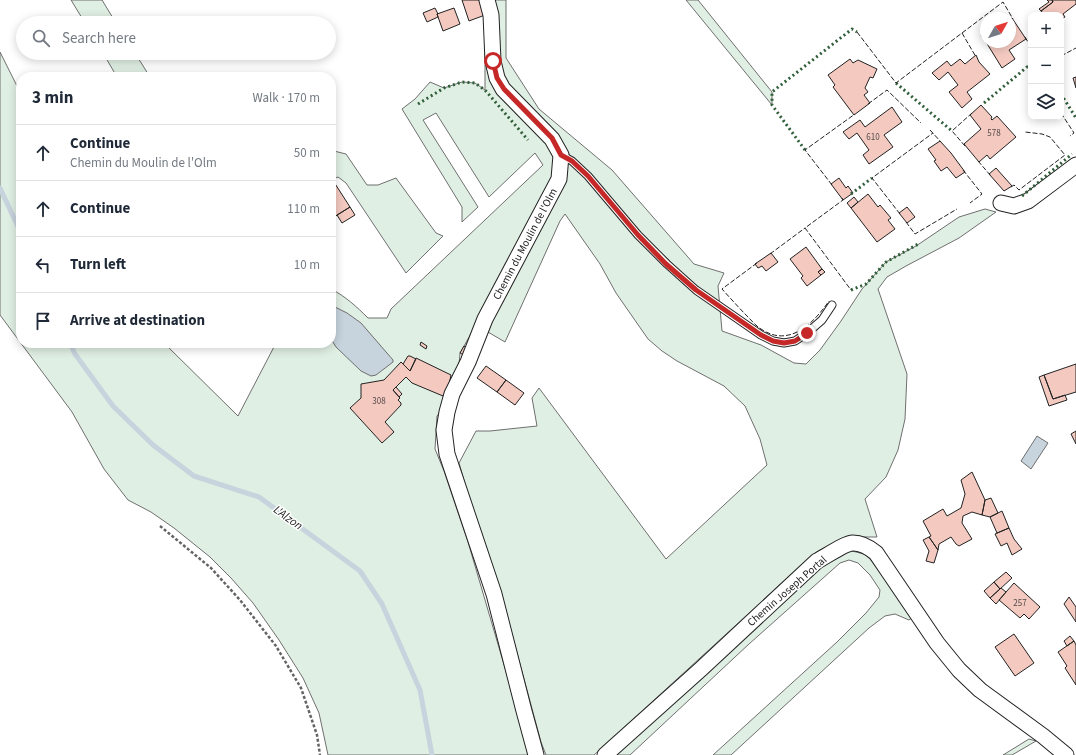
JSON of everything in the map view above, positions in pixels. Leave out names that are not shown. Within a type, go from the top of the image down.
[{"type":"street","points":[[487,0],[491,15],[493,61],[497,78],[504,89],[552,138],[561,155]]},
{"type":"street","name":"Chemin du Moulin de l'Olm","points":[[536,755],[494,594],[447,454],[444,430],[452,394],[468,362],[485,318],[559,179],[561,155]]},
{"type":"street","points":[[1001,203],[1014,206],[1028,201],[1076,165]]},
{"type":"street","name":"Chemin Joseph Portal","points":[[605,755],[817,562],[838,549],[853,543],[868,547],[876,553],[937,643],[959,670],[980,690],[1044,736],[1066,755]]},
{"type":"lane","points":[[561,155],[572,161],[588,176],[638,235],[666,264],[696,290],[761,335],[778,342],[784,343],[795,341],[822,320],[832,306]]},
{"type":"path","points":[[160,526],[211,568],[240,600],[276,646],[301,688],[317,735],[320,755]]},
{"type":"green space","points":[[71,0],[102,0],[112,16],[81,16]]},
{"type":"green space","points":[[479,0],[506,0],[506,58],[539,109],[612,170],[694,264],[724,273],[718,286],[722,331],[761,345],[794,363],[806,364],[820,350],[862,289],[886,262],[916,246],[959,217],[985,209],[996,212],[959,238],[887,277],[878,289],[907,374],[905,419],[898,450],[886,477],[865,499],[877,537],[850,537],[829,545],[794,572],[594,755],[546,755],[541,742],[500,590],[459,463],[476,431],[537,426],[532,398],[539,388],[666,559],[767,465],[760,439],[745,406],[724,386],[677,361],[648,339],[616,293],[600,264],[565,214],[560,221],[505,342],[476,325],[460,353],[459,365],[441,411],[437,416],[435,449],[468,542],[522,726],[528,755],[328,755],[319,713],[303,678],[253,603],[210,557],[174,528],[151,512],[128,500],[104,469],[72,412],[24,348],[169,348],[238,416],[273,348],[336,348],[336,292],[351,302],[368,318],[387,318],[391,309],[543,165],[535,153],[489,197],[436,113],[423,120],[478,207],[462,222],[462,207],[402,109],[415,99],[430,82],[444,88],[462,82],[475,83],[485,90],[485,15]]},
{"type":"green space","points":[[686,0],[698,0],[772,92],[772,105]]},
{"type":"green space","points":[[0,52],[16,84],[16,337],[0,315]]},
{"type":"green space","points":[[107,60],[139,60],[147,72],[114,72]]},
{"type":"green space","points":[[336,152],[346,154],[367,185],[378,185],[396,178],[436,233],[443,236],[406,273],[346,183],[338,177],[336,178]]},
{"type":"green space","points":[[852,551],[864,554],[870,559],[913,617],[909,620],[895,614],[885,616],[869,628],[731,755],[713,755],[837,642],[866,613],[879,597],[880,590],[870,575],[858,563],[849,560],[840,563],[749,644],[630,755],[612,755],[824,563],[843,552]]},
{"type":"green space","points":[[1029,739],[1036,741],[1012,755],[1003,755]]},
{"type":"shaded area","points":[[336,308],[361,323],[393,360],[393,362],[376,375],[371,376],[361,371],[336,347]]},
{"type":"shaded area","points":[[1037,436],[1048,443],[1031,469],[1021,461]]},
{"type":"building","points":[[462,0],[479,0],[485,15],[469,21]]},
{"type":"building","points":[[1047,0],[1052,0],[1053,2],[1041,11],[1039,9],[1049,2]]},
{"type":"building","points":[[1052,0],[1076,0],[1076,4],[1064,13],[1064,12],[1042,12],[1041,11],[1053,2]]},
{"type":"building","points":[[435,8],[438,17],[427,22],[423,13]]},
{"type":"building","points":[[454,8],[460,24],[443,31],[437,14]]},
{"type":"building","points":[[1016,24],[1026,39],[1016,45]]},
{"type":"building","points":[[990,48],[1012,48],[1009,50],[1015,59],[1002,68]]},
{"type":"building","points":[[976,55],[979,62],[990,74],[967,92],[972,99],[962,108],[949,92],[958,85],[948,72],[939,80],[932,73],[947,61],[951,66],[960,59],[965,64]]},
{"type":"building","points":[[850,59],[853,63],[858,60],[877,69],[873,78],[870,77],[865,88],[868,92],[864,95],[870,103],[854,115],[833,87],[835,85],[828,75]]},
{"type":"building","points":[[1076,77],[1076,88],[1073,78]]},
{"type":"building","points":[[981,105],[992,117],[992,120],[997,116],[1016,137],[990,159],[987,155],[979,162],[964,144],[981,129],[970,115]]},
{"type":"building","points":[[892,107],[902,122],[884,135],[893,147],[869,164],[863,155],[869,150],[857,133],[849,139],[843,132],[860,120],[865,127]]},
{"type":"building","points":[[940,141],[965,172],[956,178],[947,167],[941,171],[934,161],[936,160],[928,149]]},
{"type":"building","points":[[996,168],[1012,186],[1004,191],[989,174]]},
{"type":"building","points":[[839,178],[846,188],[848,186],[853,193],[843,200],[831,184]]},
{"type":"building","points":[[336,185],[350,207],[336,216]]},
{"type":"building","points":[[868,194],[878,207],[880,205],[891,218],[888,220],[895,229],[877,242],[851,208]]},
{"type":"building","points":[[854,197],[858,202],[851,208],[847,203]]},
{"type":"building","points":[[350,207],[355,215],[342,223],[337,215]]},
{"type":"building","points":[[907,207],[915,217],[907,223],[899,213]]},
{"type":"building","points":[[806,247],[822,269],[818,272],[821,275],[807,286],[801,278],[803,276],[790,259]]},
{"type":"building","points":[[771,253],[778,262],[766,271],[762,266],[758,268],[755,264]]},
{"type":"building","points":[[822,269],[825,272],[821,275],[818,272]]},
{"type":"building","points":[[421,342],[427,346],[426,349],[420,345]]},
{"type":"building","points":[[464,346],[469,349],[465,356],[460,353]]},
{"type":"building","points":[[408,356],[416,359],[410,371],[403,364]]},
{"type":"building","points":[[416,358],[451,375],[449,385],[443,396],[412,383],[406,377],[393,390],[400,398],[398,400],[401,405],[385,422],[394,432],[382,443],[350,408],[361,398],[361,384],[384,380],[401,362],[410,371]]},
{"type":"building","points":[[1076,364],[1076,392],[1053,399],[1044,375]]},
{"type":"building","points":[[486,366],[506,380],[497,392],[477,378]]},
{"type":"building","points":[[1044,375],[1053,399],[1065,395],[1067,400],[1049,406],[1039,377]]},
{"type":"building","points":[[506,380],[524,393],[515,405],[497,392]]},
{"type":"building","points":[[396,387],[402,394],[399,397],[393,390]]},
{"type":"building","points":[[1076,431],[1076,444],[1071,434]]},
{"type":"building","points":[[972,472],[985,500],[982,515],[972,512],[963,516],[962,523],[972,539],[959,546],[951,537],[939,544],[938,550],[929,537],[931,536],[923,521],[943,509],[947,516],[961,508],[965,494],[961,480]]},
{"type":"building","points":[[991,498],[998,513],[990,517],[982,515],[985,500]]},
{"type":"building","points":[[1002,511],[1009,528],[997,533],[990,517]]},
{"type":"building","points":[[1009,528],[1014,539],[1022,549],[1012,555],[1007,543],[1001,546],[995,534]]},
{"type":"building","points":[[929,537],[938,550],[934,563],[926,561],[929,551],[923,540]]},
{"type":"building","points":[[1006,572],[1012,578],[1000,589],[994,582]]},
{"type":"building","points":[[994,582],[1000,589],[990,598],[984,591]]},
{"type":"building","points":[[1014,583],[1040,607],[1029,619],[1024,614],[1020,618],[999,600]]},
{"type":"building","points":[[1001,588],[1006,592],[996,604],[990,598]]},
{"type":"building","points":[[1069,597],[1076,607],[1076,622],[1064,604]]},
{"type":"building","points":[[1014,634],[1034,663],[1015,676],[995,647]]},
{"type":"building","points":[[1070,636],[1074,641],[1067,646],[1064,641]]},
{"type":"building","points":[[1074,641],[1076,645],[1076,685],[1065,668],[1067,666],[1058,652]]},
{"type":"waterway","name":"L'Alzon","points":[[0,188],[16,222]]},
{"type":"waterway","name":"L'Alzon","points":[[72,348],[75,354],[113,406],[153,445],[194,476],[259,497],[360,571],[382,604],[420,690],[432,755]]},
{"type":"hedge","points":[[805,150],[772,105],[772,92],[852,29],[857,32]]},
{"type":"hedge","points":[[984,103],[1028,67]]},
{"type":"hedge","points":[[418,104],[444,88],[462,82],[475,83],[485,90],[528,140]]},
{"type":"hedge","points":[[896,83],[952,131]]},
{"type":"hedge","points":[[1064,99],[1076,118]]},
{"type":"hedge","points":[[1022,196],[1072,154]]},
{"type":"hedge","points":[[851,194],[872,178]]},
{"type":"hedge","points":[[851,290],[866,284],[886,262],[920,243]]},
{"type":"fence","points":[[990,12],[1003,2],[1009,12]]},
{"type":"fence","points":[[962,33],[980,19]]},
{"type":"fence","points":[[857,32],[896,83],[962,33],[976,57]]},
{"type":"fence","points":[[1025,37],[1028,42]]},
{"type":"fence","points":[[1064,54],[1076,48]]},
{"type":"fence","points":[[868,104],[887,90],[921,123]]},
{"type":"fence","points":[[965,146],[952,131],[972,113]]},
{"type":"fence","points":[[832,185],[805,150],[855,114]]},
{"type":"fence","points":[[1064,118],[1074,133],[1070,136]]},
{"type":"fence","points":[[930,130],[941,142]]},
{"type":"fence","points":[[1011,187],[1014,185],[1019,190],[1065,155],[1050,137],[1042,134],[1025,132]]},
{"type":"fence","points":[[900,214],[872,178],[933,133]]},
{"type":"fence","points":[[978,161],[991,176]]},
{"type":"fence","points":[[963,170],[982,194],[970,203]]},
{"type":"fence","points":[[842,198],[843,200],[805,228],[851,290]]},
{"type":"fence","points":[[906,222],[915,234],[957,209]]},
{"type":"fence","points":[[770,254],[805,228]]},
{"type":"fence","points":[[757,263],[722,289],[761,329],[771,334],[781,336],[791,335],[800,331],[816,318],[829,301]]},
{"type":"route","points":[[493,61],[497,78],[504,89],[552,138],[561,155],[572,161],[588,176],[638,235],[666,264],[696,290],[761,335],[773,341],[784,343],[795,341],[807,333]]}]
